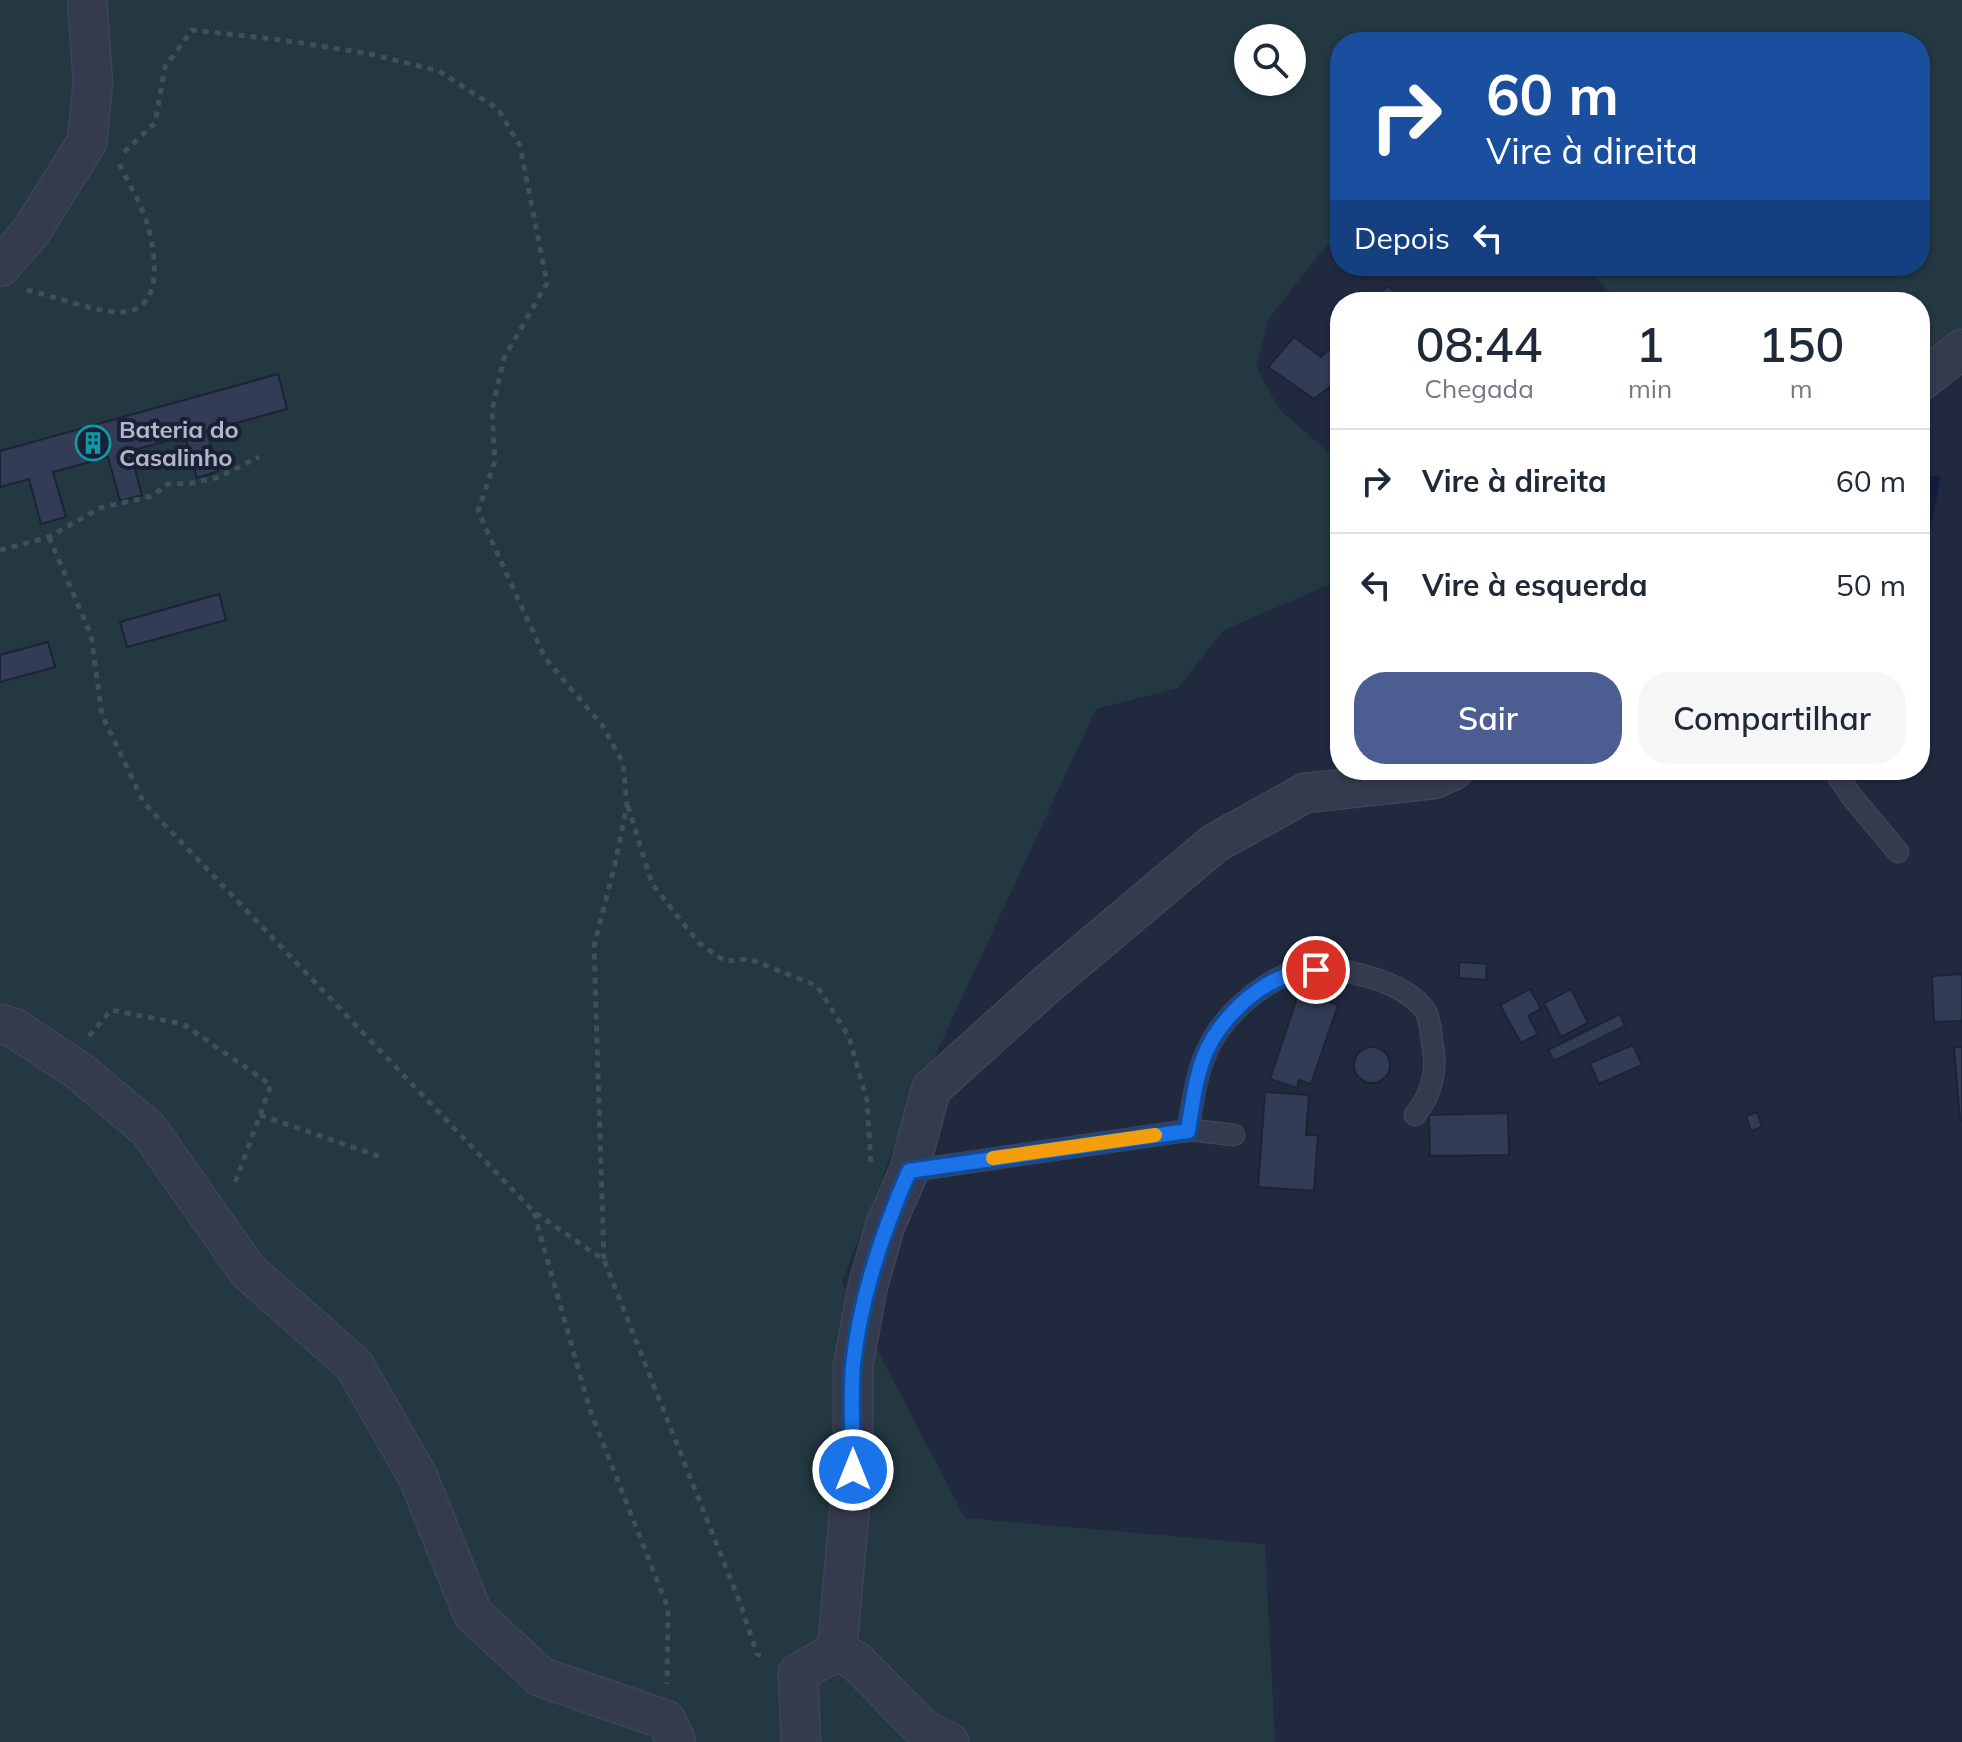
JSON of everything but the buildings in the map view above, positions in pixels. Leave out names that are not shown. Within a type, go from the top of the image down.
[{"type":"street","points":[[6,277],[87,142],[93,83],[87,0]]},
{"type":"street","points":[[1930,374],[1962,349]]},
{"type":"street","points":[[837,1651],[853,1470],[853,1366],[868,1285],[885,1226],[909,1171],[931,1089],[1045,986],[1215,843],[1305,793],[1425,780]]},
{"type":"street","points":[[0,1024],[14,1028],[67,1064],[148,1129],[248,1271],[354,1365],[418,1477],[473,1614],[541,1677],[671,1731]]},
{"type":"street","points":[[801,1742],[798,1673],[837,1651]]},
{"type":"street","points":[[837,1651],[856,1661],[924,1730],[949,1742]]},
{"type":"lane","points":[[1841,780],[1898,852]]},
{"type":"lane","points":[[1188,1131],[1196,1081],[1211,1041],[1239,1007],[1272,980],[1300,970],[1333,969],[1379,979],[1416,1000],[1427,1014],[1436,1061],[1427,1100],[1415,1115]]},
{"type":"lane","points":[[909,1171],[1188,1131],[1234,1135]]},
{"type":"path","points":[[6,277],[119,313],[140,308],[151,295],[155,268],[144,213],[117,159],[155,123],[165,67],[192,30],[370,54],[439,71],[498,109],[520,146],[547,283],[504,358],[492,410],[495,461],[478,511],[545,658],[602,725],[623,763],[627,805],[652,884],[699,943],[725,961],[750,959],[817,986],[849,1037],[867,1101],[871,1171]]},
{"type":"path","points":[[0,550],[49,537],[100,508],[152,496],[168,484],[193,483],[219,477],[259,457]]},
{"type":"path","points":[[49,537],[91,635],[102,715],[144,803],[534,1212],[604,1260]]},
{"type":"path","points":[[627,805],[594,946],[604,1260],[740,1603],[757,1654],[798,1673]]},
{"type":"path","points":[[67,1064],[111,1010],[183,1024],[271,1085],[218,1228]]},
{"type":"path","points":[[260,1115],[384,1158]]},
{"type":"path","points":[[534,1212],[590,1410],[668,1608],[671,1731]]},
{"type":"shaded area","points":[[0,0],[1962,0],[1962,338],[1930,362],[1930,292],[1608,292],[1596,276],[1930,276],[1930,32],[1330,32],[1330,244],[1268,320],[1256,366],[1279,409],[1330,453],[1330,584],[1224,630],[1178,688],[1096,709],[902,1127],[842,1282],[965,1518],[1265,1544],[1275,1742],[0,1742]]},
{"type":"water","points":[[1930,475],[1941,477],[1930,530]]},
{"type":"slow traffic","points":[[993,1158],[1155,1135]]},
{"type":"place","name":"Bateria do Casalinho","points":[[93,443]]},
{"type":"route","points":[[853,1470],[853,1366],[868,1285],[885,1226],[909,1171],[1188,1131],[1196,1081],[1211,1041],[1239,1007],[1272,980],[1300,970],[1316,970]]}]
